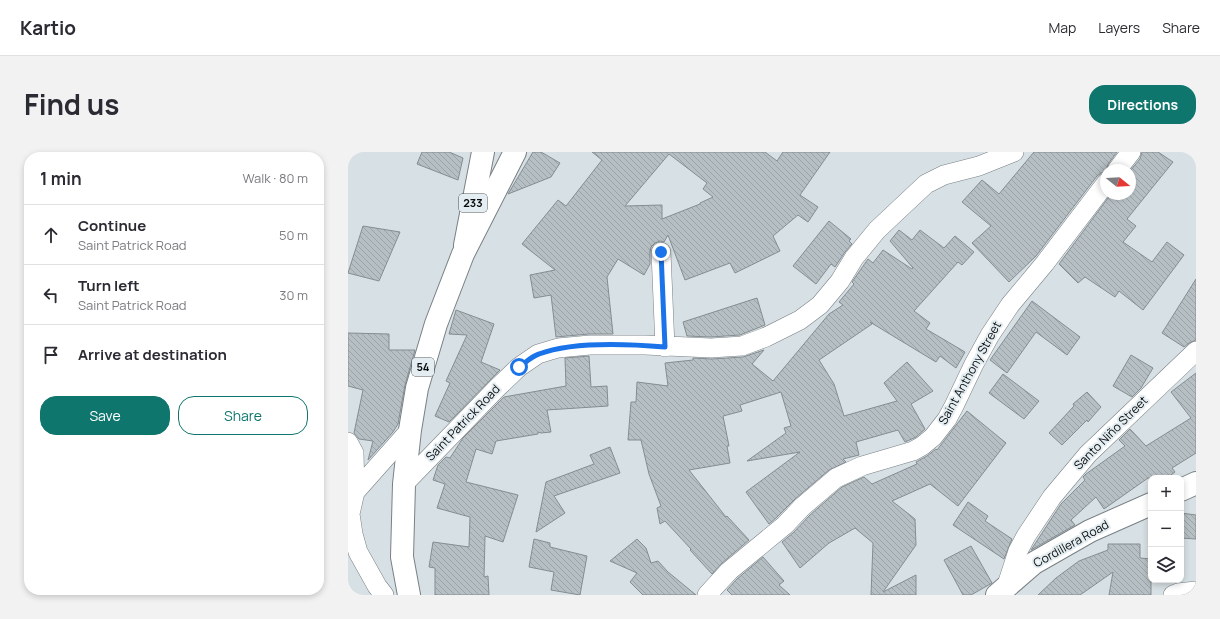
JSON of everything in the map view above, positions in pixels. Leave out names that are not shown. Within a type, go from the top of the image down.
[{"type":"main road","name":"233","points":[[463,254],[483,152]]},
{"type":"main road","name":"54","points":[[409,595],[402,557],[404,484],[410,430],[417,388],[436,324],[463,254],[515,152]]},
{"type":"main road","points":[[1184,489],[1196,484]]},
{"type":"main road","name":"Cordillera Road","points":[[1002,591],[1034,563],[1090,532],[1148,505]]},
{"type":"street","name":"Saint Patrick Road","points":[[404,484],[497,388],[519,367],[538,354],[558,348],[590,345],[645,345],[711,348],[742,346],[766,337],[800,320],[820,305],[840,281],[854,258],[876,230],[926,184],[944,175],[979,166],[1014,152]]},
{"type":"street","points":[[1121,164],[1130,152]]},
{"type":"street","name":"Saint Anthony Street","points":[[707,595],[729,571],[785,525],[802,507],[836,478],[862,466],[913,451],[933,437],[947,419],[990,335],[1010,305],[1045,263],[1100,191]]},
{"type":"street","points":[[661,252],[665,347]]},
{"type":"street","name":"Santo Niño Street","points":[[1002,591],[1018,551],[1026,536],[1052,497],[1088,454],[1196,351]]},
{"type":"street","points":[[355,492],[410,430]]},
{"type":"street","points":[[348,442],[354,453],[355,492],[350,514],[353,534],[358,552],[377,586],[384,595]]},
{"type":"street","points":[[1174,595],[1178,593],[1196,591]]},
{"type":"building","points":[[422,152],[449,152],[463,158],[458,180],[417,164]]},
{"type":"building","points":[[533,152],[541,152],[560,163],[551,177],[508,194]]},
{"type":"building","points":[[592,152],[765,152],[777,161],[783,152],[830,152],[800,195],[818,207],[808,222],[798,215],[773,236],[780,251],[735,273],[730,263],[685,280],[668,235],[664,242],[660,241],[651,247],[650,264],[644,275],[618,259],[607,277],[613,334],[589,334],[556,337],[551,295],[534,298],[530,275],[555,270],[522,244],[558,200],[566,206],[602,160]],"holes":[[[669,154],[707,183],[703,189],[713,197],[700,204],[662,219],[662,205],[625,206]]]},
{"type":"building","points":[[1034,152],[1117,152],[1108,164],[1100,164],[1100,174],[1036,256],[1009,282],[972,243],[991,226],[962,202],[982,180],[999,194]]},
{"type":"building","points":[[1142,152],[1158,152],[1173,162],[1127,219],[1136,226],[1123,242],[1152,262],[1167,242],[1184,255],[1143,310],[1119,291],[1115,297],[1085,277],[1078,283],[1059,264],[1107,200],[1136,200],[1136,164],[1140,159]]},
{"type":"building","points":[[829,221],[851,239],[849,241],[852,244],[835,267],[831,264],[816,284],[793,266]]},
{"type":"building","points":[[363,226],[400,232],[379,281],[348,273]]},
{"type":"building","points":[[899,230],[912,240],[920,230],[944,248],[955,236],[974,252],[962,265],[958,262],[914,311],[930,323],[926,329],[965,352],[956,368],[940,356],[936,362],[870,322],[872,324],[819,360],[834,384],[844,416],[897,401],[884,383],[907,362],[933,391],[911,404],[925,429],[916,437],[905,442],[898,430],[856,442],[859,455],[843,459],[846,462],[829,470],[769,524],[746,492],[800,452],[747,461],[786,433],[784,428],[791,426],[781,392],[740,405],[742,411],[723,416],[729,446],[727,446],[730,463],[689,470],[726,517],[727,516],[749,540],[722,563],[712,574],[665,521],[660,524],[657,508],[661,506],[649,474],[641,440],[628,440],[631,402],[636,402],[637,382],[668,386],[665,363],[693,360],[693,358],[712,359],[743,357],[764,350],[752,364],[773,381],[829,314],[843,305],[839,302],[854,284],[852,282],[868,259],[873,263],[883,250],[912,269],[913,268],[890,241]]},
{"type":"building","points":[[1196,279],[1196,340],[1184,347],[1162,333]]},
{"type":"building","points":[[757,298],[765,325],[740,335],[711,337],[687,336],[683,322]]},
{"type":"building","points":[[1032,301],[1080,337],[1067,355],[1036,332],[1007,373],[990,360]]},
{"type":"building","points":[[456,310],[494,324],[481,362],[500,370],[449,422],[435,416],[450,383],[446,381],[467,335],[449,334]]},
{"type":"building","points":[[348,333],[389,334],[389,350],[415,350],[405,385],[398,424],[393,432],[368,460],[373,441],[359,439],[354,433],[363,390],[348,386]]},
{"type":"building","points":[[1131,355],[1153,368],[1141,388],[1132,397],[1113,386]]},
{"type":"building","points":[[589,356],[591,387],[607,386],[608,406],[547,410],[551,432],[538,432],[538,434],[496,441],[492,454],[476,449],[466,482],[518,495],[503,542],[485,536],[484,577],[488,576],[489,595],[435,595],[435,568],[429,567],[433,542],[469,547],[470,517],[437,508],[445,484],[433,480],[438,465],[446,457],[450,458],[463,438],[504,397],[566,386],[565,358]]},
{"type":"building","points":[[1196,373],[1196,453],[1172,468],[1175,472],[1171,475],[1148,475],[1148,478],[1104,509],[1096,497],[1071,520],[1075,525],[1031,550],[1061,504],[1085,480],[1083,477],[1125,446],[1119,440],[1130,429],[1146,446],[1191,418],[1171,392]]},
{"type":"building","points":[[1003,374],[1039,401],[1024,419],[989,393]]},
{"type":"building","points":[[1087,392],[1101,407],[1088,422],[1087,420],[1062,445],[1049,433],[1074,406],[1073,404]]},
{"type":"building","points":[[967,411],[1006,443],[958,506],[930,484],[892,501],[915,519],[916,545],[883,592],[916,575],[916,595],[871,595],[873,543],[855,528],[829,543],[800,568],[782,542],[810,515],[842,487],[864,477],[872,484],[917,464],[916,462],[936,449],[937,450]]},
{"type":"building","points":[[610,447],[620,473],[554,496],[565,513],[536,532],[546,482],[594,464],[590,455]]},
{"type":"building","points":[[968,502],[988,516],[985,521],[1012,539],[1004,559],[953,525]]},
{"type":"building","points":[[1184,513],[1196,515],[1196,539],[1184,538]]},
{"type":"building","points":[[534,539],[550,543],[550,547],[587,556],[580,595],[551,590],[554,572],[529,567]]},
{"type":"building","points":[[637,539],[646,548],[651,563],[658,561],[668,572],[696,595],[643,595],[630,582],[637,573],[610,561]]},
{"type":"building","points":[[1108,544],[1140,544],[1140,558],[1148,559],[1148,583],[1151,583],[1151,595],[1109,595],[1113,572],[1080,595],[1038,595],[1056,578],[1079,561],[1108,550]]},
{"type":"building","points":[[971,546],[992,583],[971,595],[963,595],[944,560]]},
{"type":"building","points":[[763,557],[784,581],[779,585],[790,595],[732,595],[727,590],[737,579]]},
{"type":"route","points":[[519,367],[538,354],[558,348],[590,345],[645,345],[665,347],[661,252]]}]
